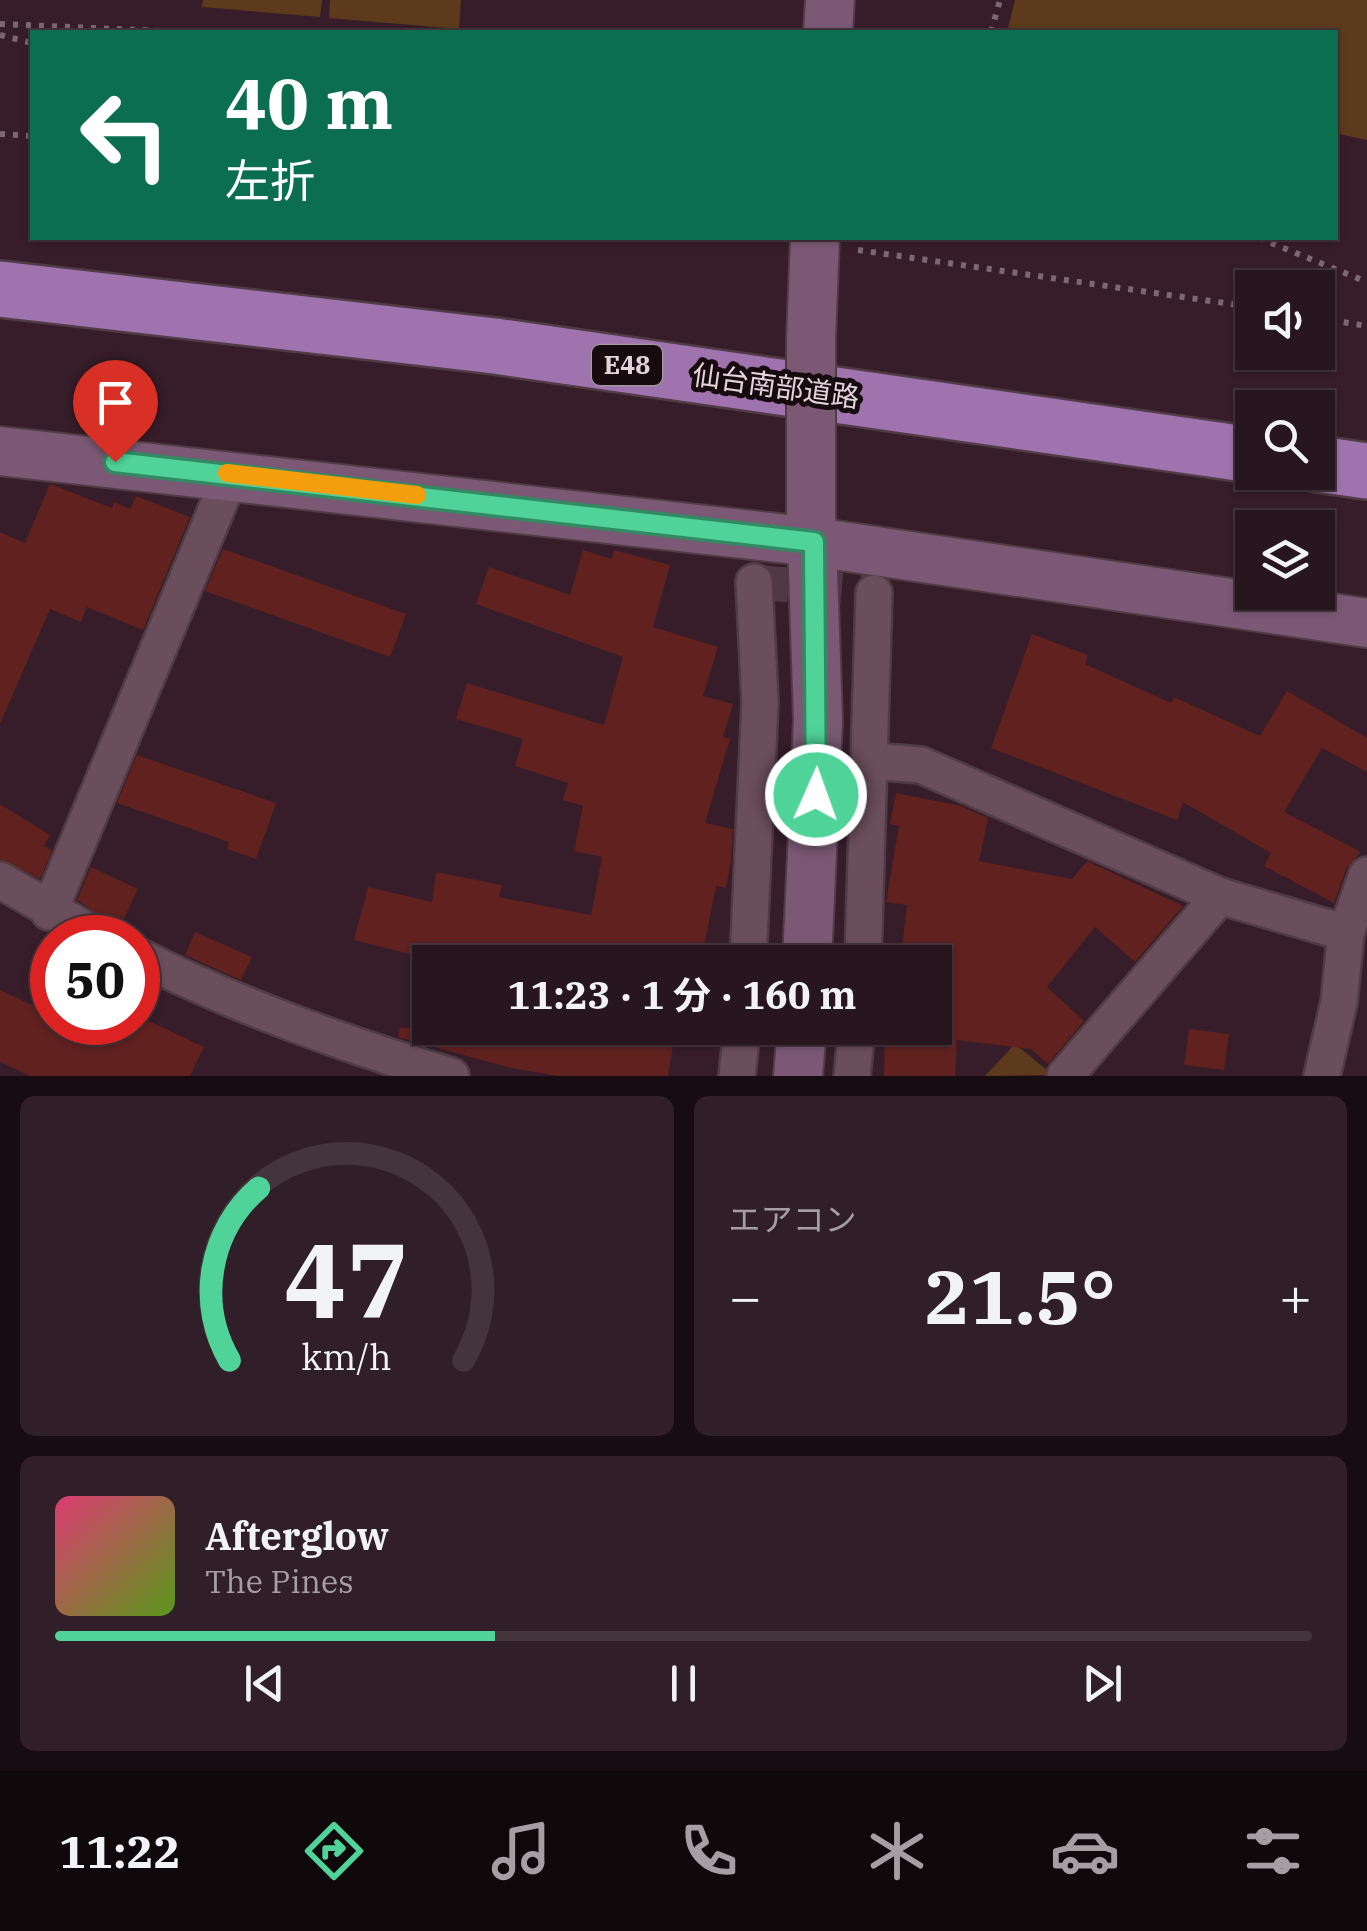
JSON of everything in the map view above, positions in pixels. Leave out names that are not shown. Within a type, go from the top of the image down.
[{"type":"highway","name":"仙台南部道路","points":[[0,289],[495,346],[1235,452]]},
{"type":"highway","points":[[1335,466],[1367,470]]},
{"type":"street","points":[[828,30],[830,0]]},
{"type":"street","points":[[808,945],[818,720],[811,339],[828,243]]},
{"type":"street","points":[[0,451],[813,527],[1367,623]]},
{"type":"street","points":[[49,912],[231,474]]},
{"type":"street","points":[[749,945],[760,702],[754,582]]},
{"type":"street","points":[[864,945],[874,593]]},
{"type":"street","points":[[872,761],[922,765],[1220,896],[1346,933]]},
{"type":"street","points":[[1322,1076],[1339,1002],[1346,933],[1367,876]]},
{"type":"street","points":[[0,880],[55,915]]},
{"type":"street","points":[[1065,1076],[1220,896]]},
{"type":"street","points":[[160,967],[188,982],[355,1046],[450,1076]]},
{"type":"street","points":[[737,1076],[740,1045]]},
{"type":"street","points":[[798,1076],[801,1045]]},
{"type":"street","points":[[852,1076],[855,1045]]},
{"type":"path","points":[[992,30],[1000,0]]},
{"type":"path","points":[[0,24],[140,30]]},
{"type":"path","points":[[0,35],[30,42]]},
{"type":"path","points":[[0,134],[30,136]]},
{"type":"path","points":[[1264,240],[1367,282]]},
{"type":"path","points":[[828,243],[1235,304]]},
{"type":"path","points":[[1335,321],[1367,326]]},
{"type":"shaded area","points":[[203,0],[322,0],[320,17],[202,7]]},
{"type":"shaded area","points":[[330,0],[461,0],[459,29],[329,18]]},
{"type":"shaded area","points":[[1015,0],[1367,0],[1367,140],[1338,134],[1338,30],[1008,30]]},
{"type":"shaded area","points":[[1015,1044],[1053,1075],[985,1076]]},
{"type":"building","points":[[50,484],[112,508],[114,502],[130,509],[136,496],[190,517],[143,630],[87,607],[81,622],[50,609],[0,724],[0,532],[25,543]]},
{"type":"building","points":[[223,549],[406,614],[390,657],[205,591]]},
{"type":"building","points":[[583,550],[612,559],[614,550],[670,565],[653,627],[718,647],[703,696],[733,704],[723,737],[730,739],[705,823],[733,829],[726,888],[716,886],[704,945],[412,945],[412,954],[354,940],[368,887],[432,902],[436,872],[502,885],[499,897],[591,915],[602,857],[574,851],[583,806],[563,800],[568,783],[515,766],[523,739],[456,719],[467,683],[604,725],[623,657],[476,604],[489,567],[570,595]]},
{"type":"building","points":[[1032,634],[1088,655],[1085,664],[1171,703],[1174,697],[1260,736],[1287,691],[1367,738],[1367,772],[1322,748],[1284,812],[1361,852],[1347,867],[1334,903],[1264,866],[1271,853],[1183,802],[1177,820],[991,748]]},
{"type":"building","points":[[137,755],[276,803],[256,859],[227,849],[229,842],[117,803]]},
{"type":"building","points":[[896,793],[961,806],[988,818],[979,861],[1072,879],[1087,861],[1183,906],[1135,962],[1095,927],[1047,987],[1084,1021],[1048,1064],[1031,1049],[957,1040],[955,1076],[884,1076],[885,1045],[952,1045],[952,945],[902,945],[907,905],[886,902],[899,826],[890,824]]},
{"type":"building","points":[[0,804],[50,835],[44,846],[52,850],[40,879],[0,859]]},
{"type":"building","points":[[91,867],[138,889],[126,915],[99,915],[77,900]]},
{"type":"building","points":[[195,932],[252,957],[241,980],[185,955]]},
{"type":"building","points":[[0,990],[30,1004],[30,1045],[160,1045],[160,1026],[204,1047],[190,1076],[30,1076],[0,1062]]},
{"type":"building","points":[[400,1028],[412,1028],[412,1041],[398,1037]]},
{"type":"building","points":[[1189,1029],[1229,1034],[1224,1070],[1184,1065]]},
{"type":"building","points":[[427,1045],[673,1045],[668,1076],[558,1076],[511,1068]]},
{"type":"tunnel","points":[[754,582],[874,593]]},
{"type":"slow traffic","points":[[227,473],[417,495]]},
{"type":"route","points":[[115,462],[814,542],[816,795]]}]
